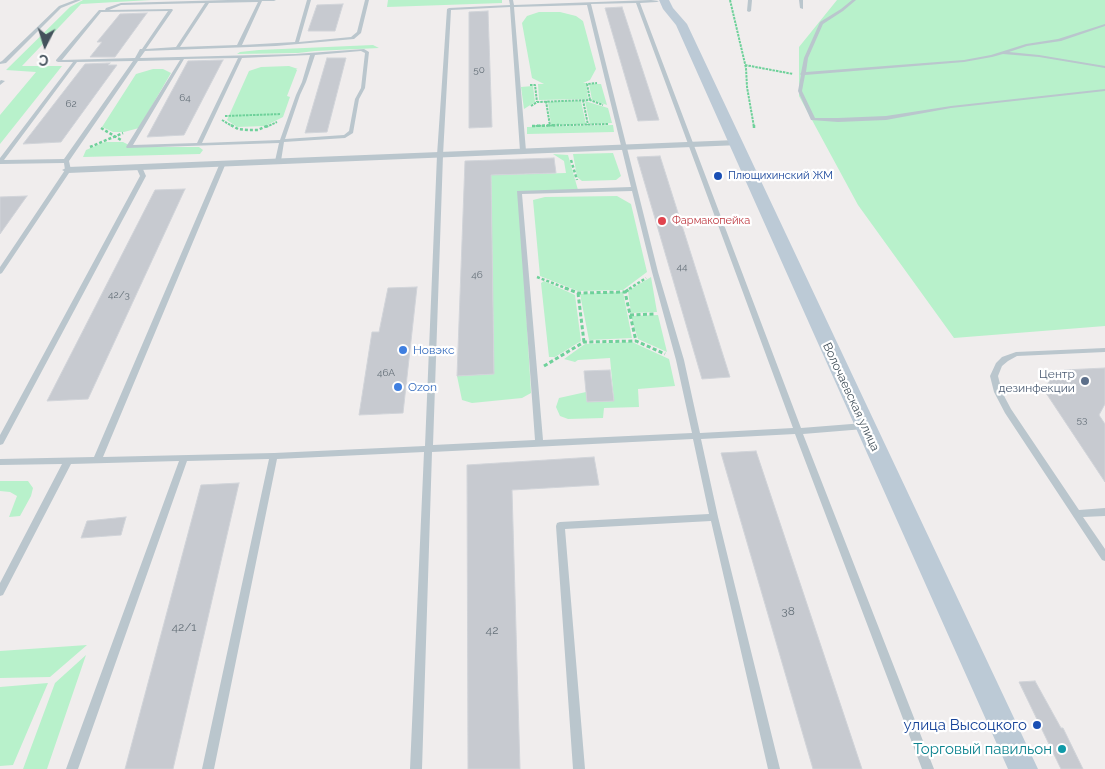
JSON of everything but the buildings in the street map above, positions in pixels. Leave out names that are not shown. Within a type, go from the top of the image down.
[{"type":"street","name":"Волочаевская улица","points":[[661,2],[682,16],[736,143],[864,426],[1023,769]]},
{"type":"street","points":[[67,165],[139,167],[736,143]]},
{"type":"lane","points":[[0,63],[4,62],[60,7],[79,0]]},
{"type":"lane","points":[[239,46],[261,0]]},
{"type":"lane","points":[[182,58],[129,147],[282,141],[339,137],[351,132],[357,99],[364,88],[368,52],[362,50],[135,60],[58,61],[100,11],[121,4],[274,0]]},
{"type":"lane","points":[[298,42],[309,0]]},
{"type":"lane","points":[[142,50],[177,50],[354,37],[359,33],[367,0]]},
{"type":"lane","points":[[749,11],[750,0]]},
{"type":"lane","points":[[802,0],[802,8]]},
{"type":"lane","points":[[854,0],[821,23],[806,58],[800,91],[813,119],[886,118],[951,107],[1105,90]]},
{"type":"lane","points":[[177,50],[208,2]]},
{"type":"lane","points":[[416,769],[440,155],[449,9],[511,3],[589,4],[661,2]]},
{"type":"lane","points":[[511,3],[523,151]]},
{"type":"lane","points":[[638,3],[798,431],[928,769]]},
{"type":"lane","points":[[589,4],[655,272],[680,360],[714,517],[774,769]]},
{"type":"lane","points":[[0,272],[67,165],[71,154],[171,10],[100,11]]},
{"type":"lane","points":[[802,74],[964,61],[1026,45],[1059,40],[1105,25]]},
{"type":"lane","points":[[1001,52],[1105,67]]},
{"type":"lane","points":[[278,160],[282,141],[304,82],[312,53]]},
{"type":"lane","points":[[199,144],[241,56]]},
{"type":"lane","points":[[0,162],[76,61]]},
{"type":"lane","points":[[0,162],[67,165]]},
{"type":"lane","points":[[97,460],[223,163]]},
{"type":"lane","points":[[0,442],[143,176],[139,167]]},
{"type":"lane","points":[[539,442],[519,192],[634,189]]},
{"type":"lane","points":[[1105,350],[1016,354],[1005,359],[999,365],[994,376],[998,392],[1008,411],[1105,557]]},
{"type":"lane","points":[[0,462],[274,456],[798,431],[864,426]]},
{"type":"lane","points":[[208,769],[274,456]]},
{"type":"lane","points":[[72,769],[184,458]]},
{"type":"lane","points":[[0,592],[68,461]]},
{"type":"lane","points":[[1076,514],[1105,512]]},
{"type":"lane","points":[[579,769],[560,526],[714,517]]},
{"type":"path","points":[[730,0],[745,65],[754,128]]},
{"type":"path","points":[[745,65],[802,74]]},
{"type":"path","points":[[590,100],[587,84],[609,83]]},
{"type":"path","points":[[583,100],[588,125]]},
{"type":"path","points":[[520,112],[537,102],[546,101],[590,100],[615,109]]},
{"type":"path","points":[[546,101],[550,126]]},
{"type":"path","points":[[212,117],[228,122],[238,129],[248,130],[263,128],[291,115]]},
{"type":"path","points":[[212,117],[291,115]]},
{"type":"path","points":[[91,124],[130,145]]},
{"type":"path","points":[[521,127],[619,124]]},
{"type":"path","points":[[71,154],[115,136],[140,129]]},
{"type":"path","points":[[569,150],[578,190]]},
{"type":"path","points":[[525,271],[578,293],[625,292],[655,272]]},
{"type":"path","points":[[625,292],[636,341]]},
{"type":"path","points":[[578,293],[584,342]]},
{"type":"path","points":[[630,315],[667,314]]},
{"type":"path","points":[[533,368],[548,366],[584,342],[636,341],[680,360]]},
{"type":"green space","points":[[83,0],[151,0],[81,4],[22,66],[62,66],[0,144],[0,115],[36,72],[6,70],[70,7]]},
{"type":"green space","points":[[388,0],[502,0],[502,3],[387,7]]},
{"type":"green space","points":[[837,0],[1105,0],[1105,326],[954,338],[858,205],[799,96],[799,47]]},
{"type":"green space","points":[[539,12],[560,12],[576,16],[583,21],[596,69],[590,80],[583,83],[586,83],[588,99],[539,100],[538,84],[544,84],[532,78],[522,23],[527,16]]},
{"type":"green space","points":[[373,45],[379,48],[298,53],[237,54],[259,50]]},
{"type":"green space","points":[[289,66],[298,69],[296,69],[287,96],[290,97],[283,117],[265,126],[237,127],[227,120],[249,71],[261,67]]},
{"type":"green space","points":[[153,69],[163,69],[171,73],[139,128],[124,132],[113,132],[102,127],[136,74]]},
{"type":"green space","points":[[589,84],[601,84],[607,105],[592,100]]},
{"type":"green space","points":[[533,86],[535,102],[524,109],[521,87]]},
{"type":"green space","points":[[581,101],[586,124],[551,125],[548,102]]},
{"type":"green space","points":[[585,101],[608,108],[612,123],[590,124]]},
{"type":"green space","points":[[613,125],[614,132],[527,134],[527,127]]},
{"type":"green space","points":[[105,142],[123,142],[133,147],[199,147],[203,150],[200,154],[83,157],[86,150]]},
{"type":"green space","points":[[613,153],[621,176],[616,180],[582,181],[577,177],[573,154]]},
{"type":"green space","points":[[553,154],[568,155],[578,190],[519,193],[531,393],[522,398],[472,403],[462,400],[457,376],[494,374],[491,175],[566,173],[564,161]]},
{"type":"green space","points":[[617,196],[631,204],[647,272],[623,290],[578,291],[540,276],[533,200],[545,197]]},
{"type":"green space","points":[[651,277],[657,312],[631,313],[628,291]]},
{"type":"green space","points":[[544,281],[575,295],[581,341],[555,357],[549,357],[541,283]]},
{"type":"green space","points":[[623,292],[632,338],[589,340],[580,294]]},
{"type":"green space","points":[[658,315],[667,352],[638,339],[631,316]]},
{"type":"green space","points":[[632,342],[669,359],[675,386],[638,389],[639,407],[604,408],[603,418],[568,419],[560,416],[556,407],[559,398],[586,392],[587,402],[614,401],[610,358],[578,360],[575,362],[564,359],[585,344]]},
{"type":"green space","points":[[0,481],[28,481],[33,488],[31,496],[20,516],[9,517],[17,496],[10,492],[0,491]]},
{"type":"green space","points":[[87,645],[50,677],[0,678],[0,651]]},
{"type":"green space","points":[[86,655],[47,769],[23,769],[55,683]]},
{"type":"green space","points":[[48,683],[13,765],[0,766],[0,687]]},
{"type":"place","name":"Плющихинский ЖМ","points":[[718,176]]},
{"type":"place","name":"Фармакопейка","points":[[662,221]]},
{"type":"place","name":"Новэкс","points":[[403,350]]},
{"type":"place","name":"Центр дезинфекции","points":[[1085,381]]},
{"type":"place","name":"Ozon","points":[[398,387]]},
{"type":"place","name":"улица Высоцкого","points":[[1037,725]]},
{"type":"place","name":"Торговый павильон","points":[[1062,749]]}]
